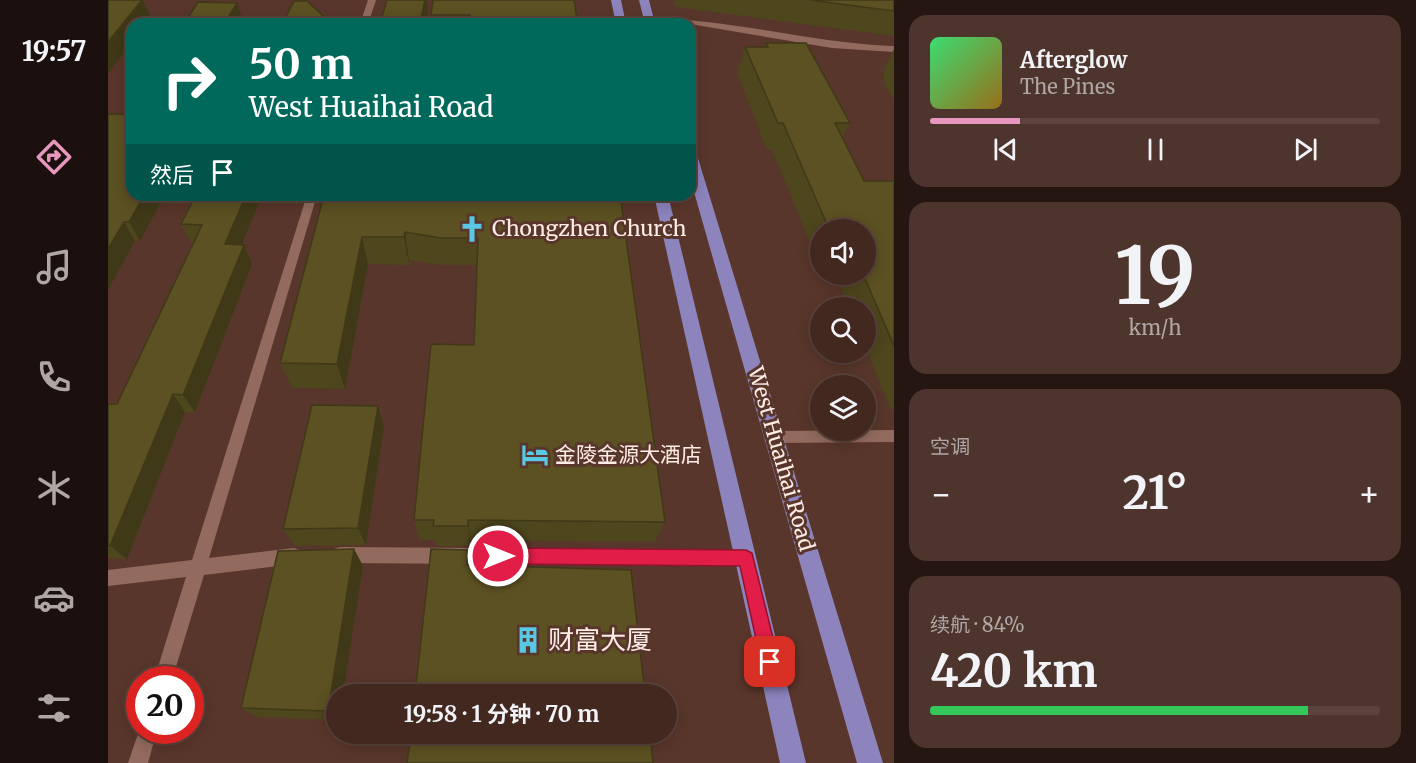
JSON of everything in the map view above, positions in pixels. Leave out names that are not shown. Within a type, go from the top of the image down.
[{"type":"main road","points":[[616,0],[620,18]]},
{"type":"main road","points":[[644,0],[649,18]]},
{"type":"main road","name":"West Huaihai Road","points":[[696,175],[870,763]]},
{"type":"main road","points":[[662,201],[793,763]]},
{"type":"street","points":[[696,22],[858,50],[894,50]]},
{"type":"lane","points":[[366,18],[372,0]]},
{"type":"lane","points":[[167,666],[310,201]]},
{"type":"lane","points":[[775,437],[894,436]]},
{"type":"lane","points":[[108,578],[313,555],[746,558]]},
{"type":"lane","points":[[138,763],[144,744]]},
{"type":"building","points":[[142,0],[108,42],[108,1]]},
{"type":"building","points":[[387,0],[425,0],[421,18],[382,18]]},
{"type":"building","points":[[433,0],[574,0],[577,18],[470,18],[470,15],[431,15]]},
{"type":"building","points":[[810,0],[894,0],[894,11]]},
{"type":"building","points":[[294,1],[307,1],[323,16],[322,18],[285,18]]},
{"type":"building","points":[[198,2],[237,3],[228,18],[188,18]]},
{"type":"building","points":[[766,43],[806,43],[850,123],[835,123],[864,181],[894,181],[894,346],[876,304],[876,297],[873,297],[868,285],[876,285],[876,219],[825,219],[783,123],[778,123],[745,47],[768,47]]},
{"type":"building","points":[[126,111],[126,201],[141,201],[129,222],[124,222],[108,249],[108,114],[124,114]]},
{"type":"building","points":[[193,201],[243,201],[225,244],[244,245],[183,395],[173,394],[110,546],[108,545],[108,404],[117,404],[202,225],[181,224]]},
{"type":"building","points":[[322,201],[621,201],[665,522],[468,520],[468,526],[433,526],[434,520],[414,520],[431,344],[474,345],[478,238],[441,238],[405,232],[404,237],[362,237],[337,364],[280,363]]},
{"type":"building","points":[[312,405],[378,406],[358,528],[283,529]]},
{"type":"building","points":[[354,549],[332,684],[326,684],[326,711],[241,708],[278,551]]},
{"type":"building","name":"财富大厦","points":[[431,549],[468,550],[467,565],[631,570],[644,684],[416,684]]},
{"type":"building","points":[[410,744],[651,744],[653,763],[407,763]]},
{"type":"place","name":"Chongzhen Church","points":[[472,229]]},
{"type":"place","name":"金陵金源大酒店","points":[[535,455]]},
{"type":"place","name":"财富大厦","points":[[528,640]]},
{"type":"route","points":[[498,556],[746,558],[770,662]]}]
